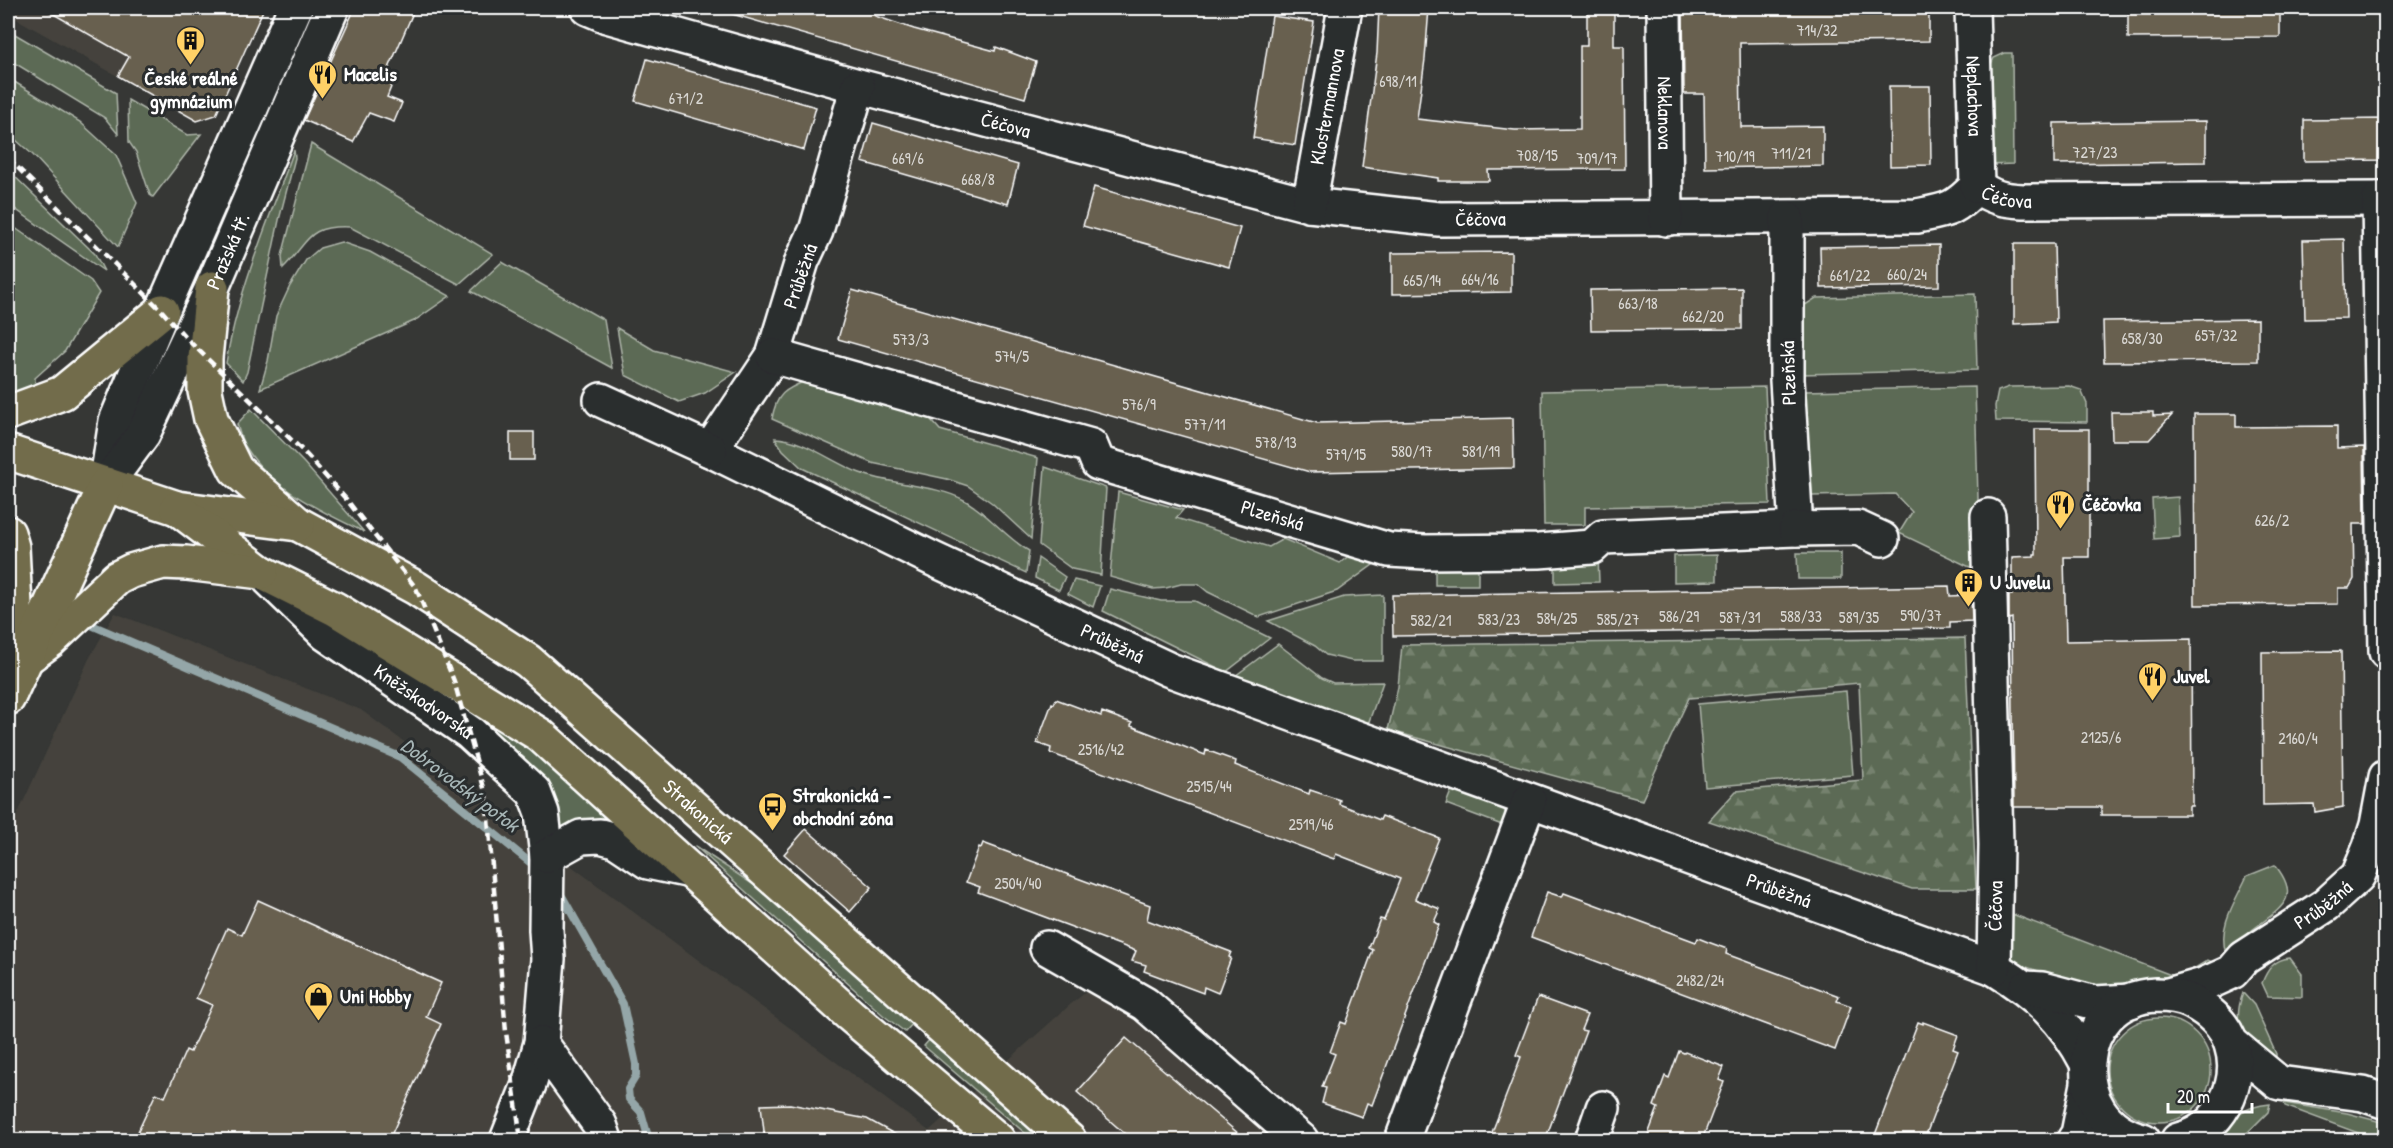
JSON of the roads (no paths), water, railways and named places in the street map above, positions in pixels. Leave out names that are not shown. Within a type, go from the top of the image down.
[{"type":"main road","points":[[212,288],[205,358],[205,391],[211,419],[236,470],[298,524]]},
{"type":"main road","points":[[8,413],[62,393],[162,311]]},
{"type":"main road","points":[[8,452],[177,508],[298,524]]},
{"type":"main road","name":"Pražská tř.","points":[[8,698],[32,641],[106,484]]},
{"type":"main road","points":[[177,508],[261,572],[335,609],[540,735],[850,1015],[998,1140]]},
{"type":"main road","name":"Strakonická","points":[[298,524],[416,588],[528,661],[1069,1140]]},
{"type":"main road","points":[[8,533],[14,570],[32,641],[91,603],[117,578],[131,571],[163,562],[261,572]]},
{"type":"street","name":"Pražská tř.","points":[[106,484],[116,421],[295,8]]},
{"type":"street","name":"Pražská tř.","points":[[106,484],[143,434],[212,288],[332,8]]},
{"type":"street","name":"Klostermannova","points":[[1309,205],[1345,8]]},
{"type":"street","name":"Neklanova","points":[[1664,8],[1666,219]]},
{"type":"street","name":"Neplachova","points":[[1972,8],[1977,186]]},
{"type":"street","name":"Čéčova","points":[[601,10],[858,86],[1309,205],[1439,219],[1917,216],[1948,211],[1960,204],[1977,186],[1988,195],[2002,200],[2023,201],[2382,199]]},
{"type":"street","name":"Průběžná","points":[[710,450],[773,356],[802,261],[816,231],[858,86]]},
{"type":"street","points":[[2382,199],[2385,652]]},
{"type":"street","name":"Plzeňská","points":[[1787,218],[1787,380],[1796,529]]},
{"type":"street","name":"Plzeňská","points":[[773,356],[1091,446],[1098,463],[1389,550],[1539,551],[1592,547],[1603,537],[1796,529],[1858,528],[1882,539]]},
{"type":"street","name":"Průběžná","points":[[601,400],[1170,670],[1994,968],[2026,988],[2073,1036],[2095,1104],[2108,1121],[2137,1140]]},
{"type":"street","name":"Čéčova","points":[[1988,516],[1996,845],[1994,968]]},
{"type":"street","name":"Kněžskodvorská","points":[[261,572],[326,634],[470,733],[534,792],[542,813],[547,858],[548,959],[541,1043],[530,1082],[507,1140]]},
{"type":"street","name":"Průběžná","points":[[2026,988],[2042,989],[2095,1003],[2131,1001],[2149,996],[2168,995],[2203,985],[2232,972],[2244,958],[2326,904],[2358,876],[2381,824],[2385,777]]},
{"type":"street","points":[[1402,1140],[1529,801]]},
{"type":"street","points":[[547,858],[581,837],[600,836],[615,840],[648,862],[691,871]]},
{"type":"street","points":[[1047,948],[1145,1004],[1301,1140]]},
{"type":"street","points":[[2184,1140],[2212,1122],[2230,1096],[2235,1066],[2225,1033],[2232,972]]},
{"type":"street","points":[[2168,995],[2186,999],[2203,1008],[2225,1033],[2279,1083]]},
{"type":"street","points":[[2074,1140],[2078,1134],[2091,1043],[2101,1025],[2114,1011],[2131,1001]]},
{"type":"street","points":[[541,1043],[600,1125],[605,1140]]},
{"type":"street","points":[[2230,1096],[2279,1083],[2363,1094],[2385,1102]]},
{"type":"street","points":[[1592,1140],[1603,1108]]},
{"type":"waterway","name":"Dobrovodský potok","points":[[82,621],[400,757],[538,869]]},
{"type":"waterway","name":"Dobrovodský potok","points":[[558,889],[623,1004],[636,1064],[636,1076],[628,1089],[629,1099],[641,1112],[647,1133],[646,1140]]},
{"type":"railway","points":[[8,158],[162,311],[188,340],[304,452],[346,499],[416,588],[454,681],[486,795],[506,1032],[521,1140]]},
{"type":"place","name":"České reálné gymnázium","points":[[191,66]]},
{"type":"place","name":"Macelis","points":[[323,100]]},
{"type":"place","name":"Čéčovka","points":[[2061,530]]},
{"type":"place","name":"U Juvelu","points":[[1969,608]]},
{"type":"place","name":"Juvel","points":[[2152,702]]},
{"type":"place","name":"Strakonická - obchodní zóna","points":[[772,832]]},
{"type":"place","name":"Uni Hobby","points":[[319,1022]]}]
